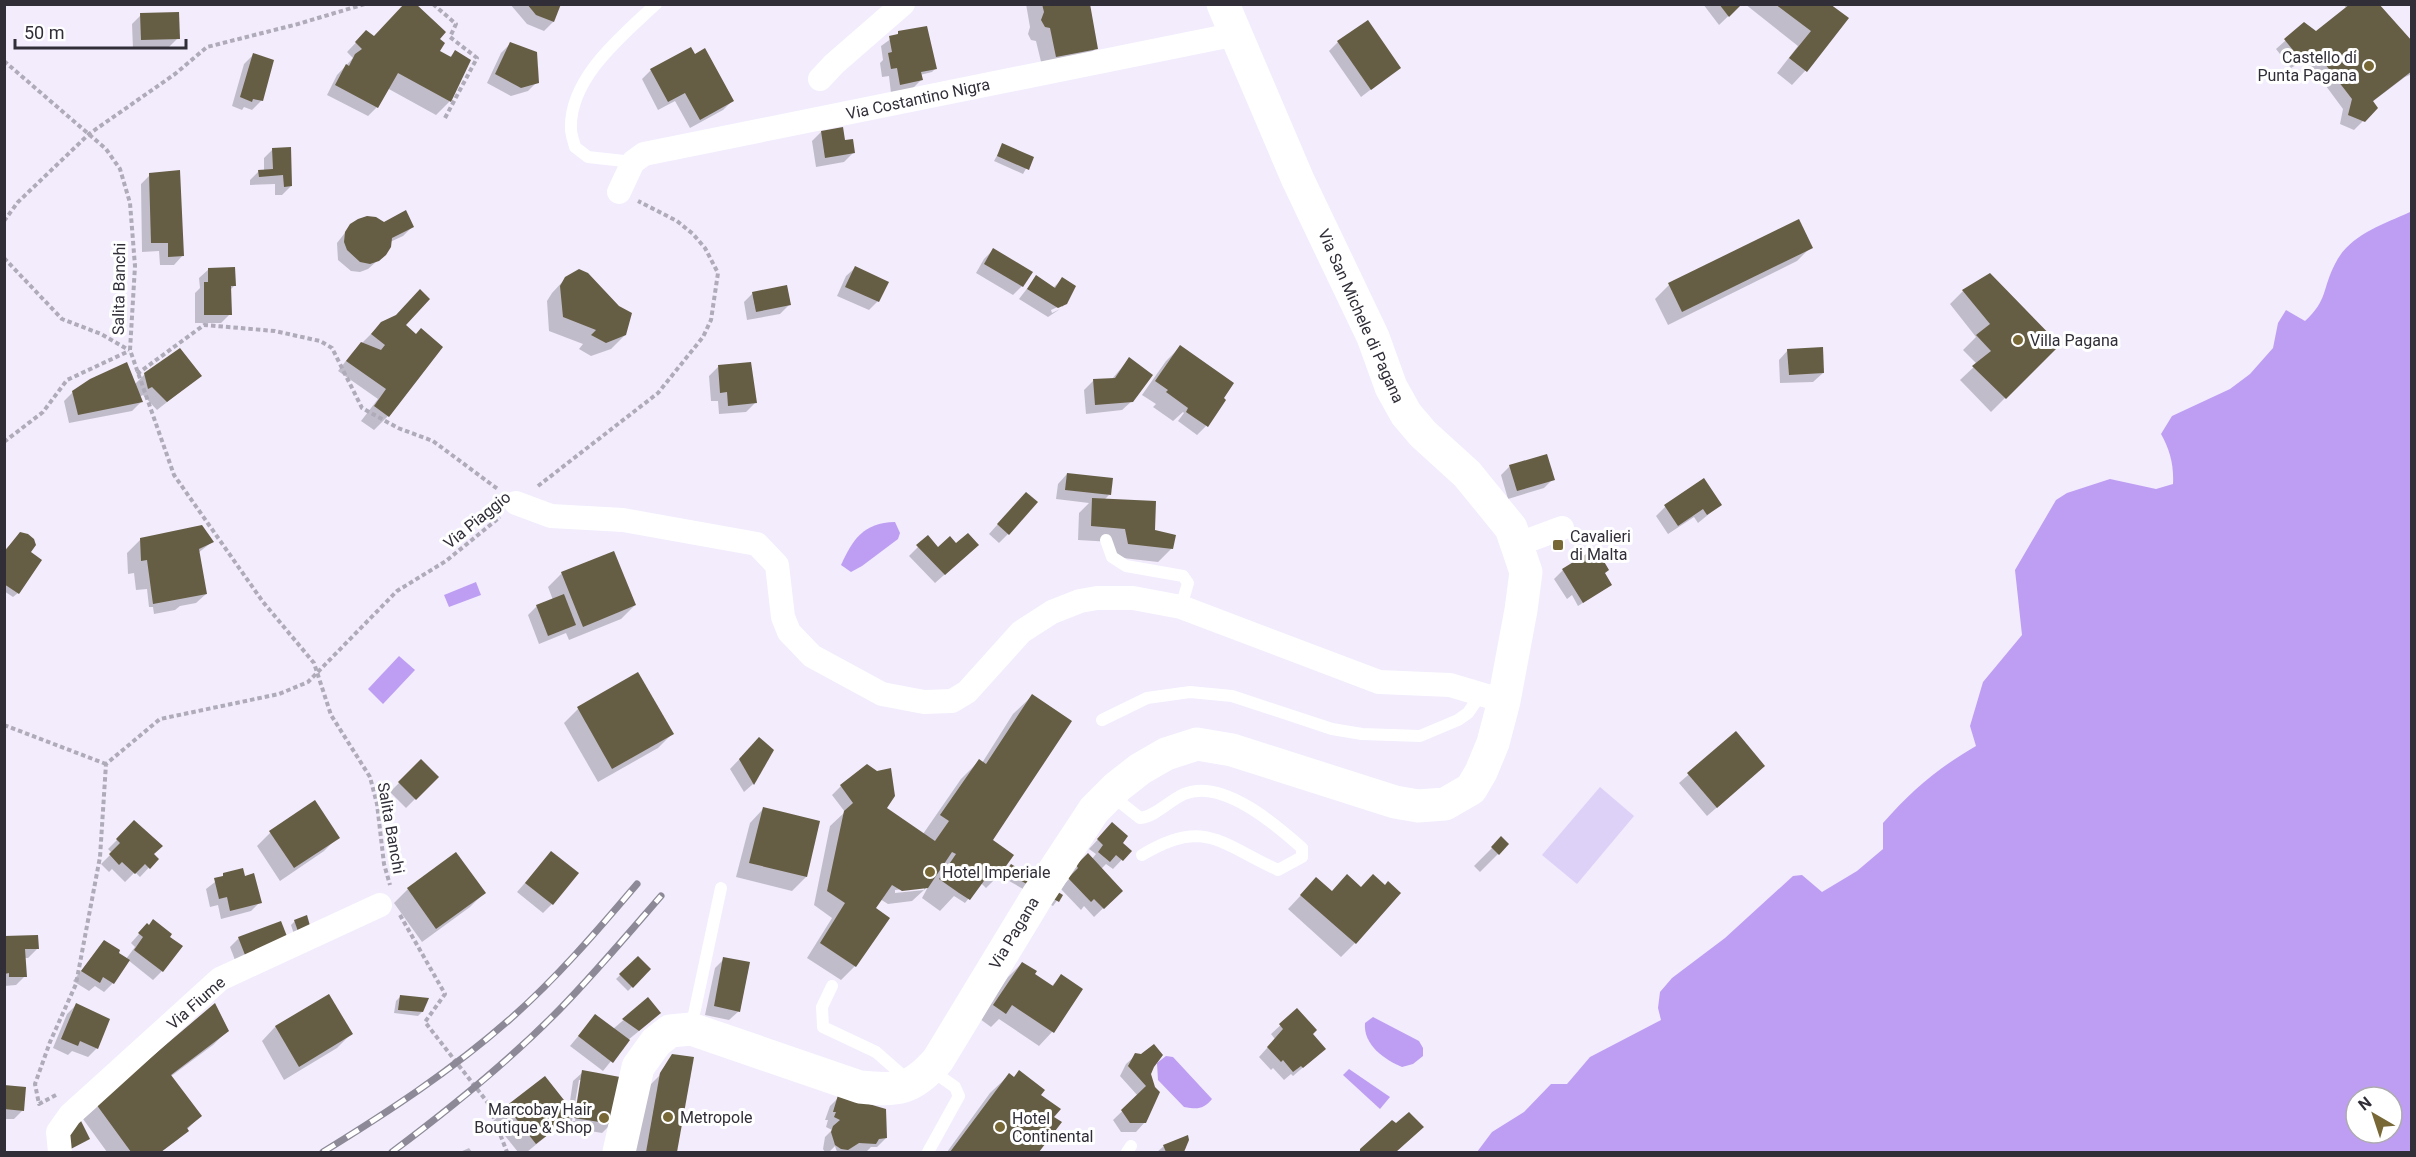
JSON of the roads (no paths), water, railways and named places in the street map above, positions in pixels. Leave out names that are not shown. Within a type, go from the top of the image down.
[{"type":"main road","name":"Via San Michele di Pagana","points":[[1223,4],[1298,180],[1373,337],[1391,387],[1406,414],[1423,434],[1467,474],[1511,528],[1526,572],[1521,610],[1492,697],[1493,743]]},
{"type":"main road","name":"Via Pagana","points":[[921,1076],[938,1060],[1055,868],[1094,810],[1140,769],[1166,754],[1197,744],[1232,750],[1395,802],[1418,806],[1445,804],[1471,789],[1493,743]]},
{"type":"main road","points":[[619,1152],[638,1066],[656,1042],[670,1031],[691,1029],[860,1087],[890,1090],[921,1076]]},
{"type":"street","points":[[820,79],[903,4]]},
{"type":"street","name":"Via Costantino Nigra","points":[[633,162],[644,154],[1237,34]]},
{"type":"street","points":[[619,192],[633,162]]},
{"type":"street","points":[[516,503],[551,516],[623,520],[758,544],[777,565],[783,617],[789,632],[812,656],[882,694],[924,702],[952,701],[967,692],[1021,632],[1052,612],[1080,601],[1097,598],[1133,598],[1181,607],[1379,682],[1450,685],[1492,697]]},
{"type":"street","points":[[1516,544],[1562,528]]},
{"type":"street","name":"Via Fiume","points":[[60,1152],[58,1132],[70,1115],[220,979],[389,900]]},
{"type":"lane","points":[[633,162],[588,157],[575,147],[571,129],[575,107],[584,84],[601,58],[657,4]]},
{"type":"lane","points":[[1106,540],[1112,557],[1126,566],[1183,576],[1188,583],[1181,607]]},
{"type":"lane","points":[[1102,720],[1147,699],[1190,692],[1232,696],[1332,729],[1362,734],[1420,736],[1458,720],[1492,697]]},
{"type":"lane","points":[[1110,794],[1140,818],[1146,817],[1174,798],[1192,790],[1224,795],[1231,797],[1277,826],[1302,848],[1302,857],[1278,870],[1212,837],[1189,835],[1158,846],[1142,855]]},
{"type":"lane","points":[[691,1029],[721,888]]},
{"type":"lane","points":[[832,986],[822,1007],[823,1026],[921,1076],[955,1087],[959,1096],[928,1152]]},
{"type":"railway","points":[[323,1152],[419,1090],[487,1039],[560,971],[637,884]]},
{"type":"railway","points":[[392,1152],[479,1084],[540,1029],[586,982],[661,896]]},
{"type":"place","name":"Castello di Punta Pagana","points":[[2369,66]]},
{"type":"place","name":"Villa Pagana","points":[[2018,340]]},
{"type":"place","name":"Cavalieri di Malta","points":[[1558,545]]},
{"type":"place","name":"Hotel Imperiale","points":[[930,872]]},
{"type":"place","name":"Metropole","points":[[668,1117]]},
{"type":"place","name":"Marcobay Hair Boutique & Shop","points":[[604,1118]]},
{"type":"place","name":"Hotel Continental","points":[[1000,1127]]}]
